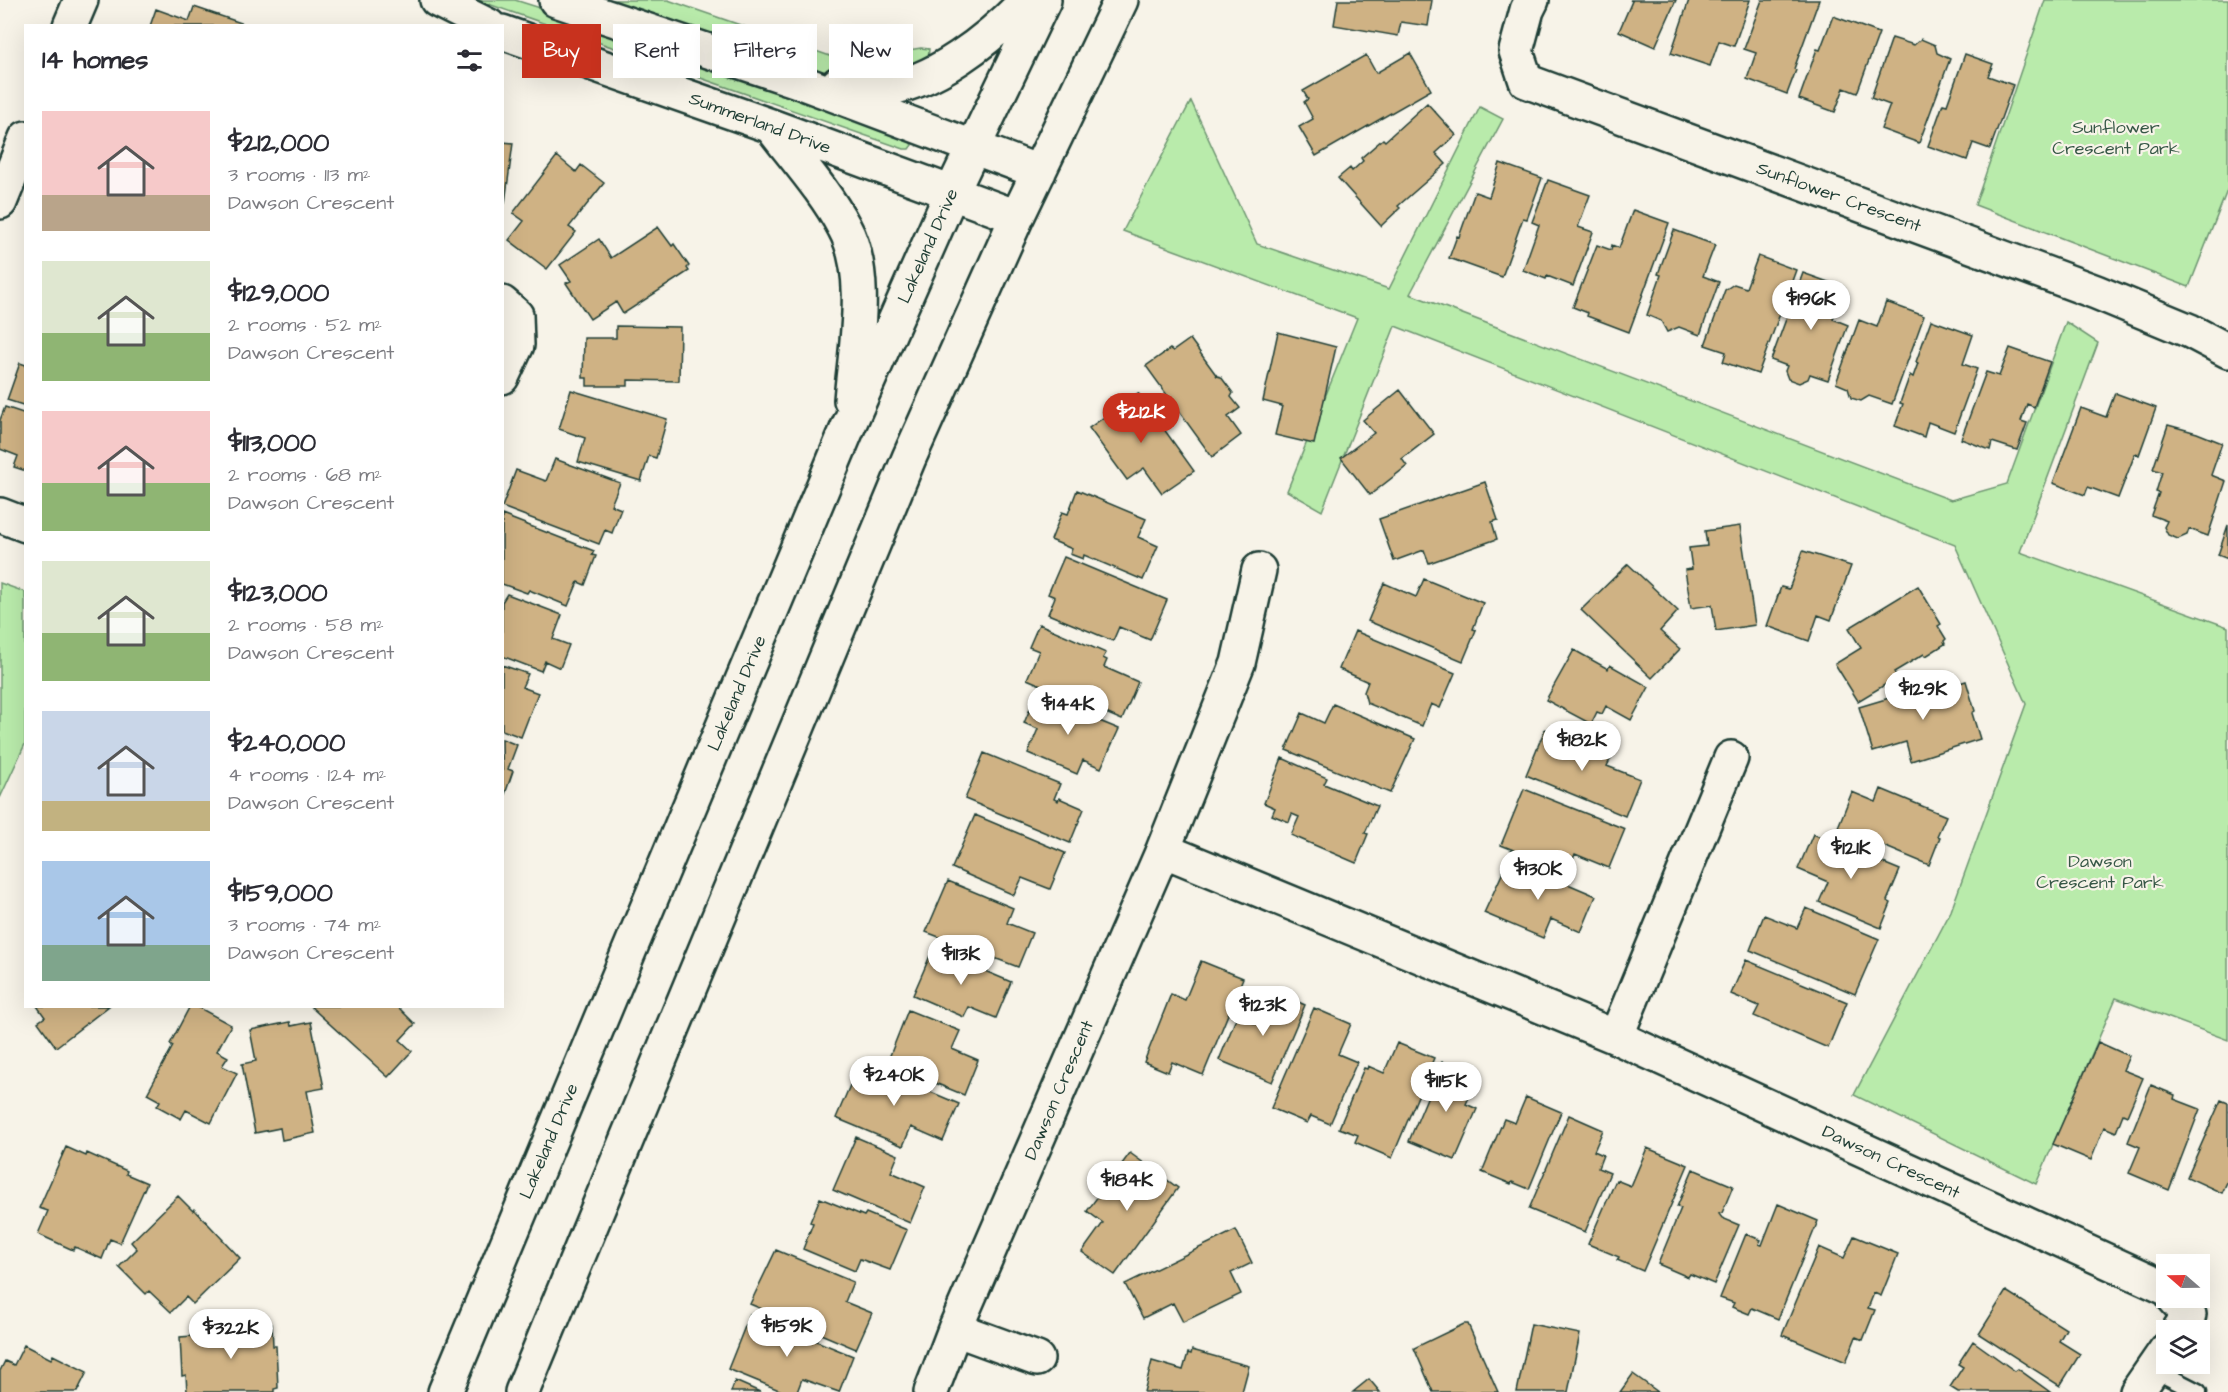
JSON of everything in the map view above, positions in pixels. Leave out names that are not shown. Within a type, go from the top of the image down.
[{"type":"street","points":[[71,24],[81,0]]},
{"type":"street","points":[[437,0],[485,24]]},
{"type":"street","points":[[556,0],[795,80],[1039,172]]},
{"type":"street","points":[[795,80],[879,89],[910,83],[942,68],[980,42],[1027,0]]},
{"type":"street","name":"Lakeland Drive","points":[[444,1392],[849,427],[952,192],[1044,0]]},
{"type":"street","points":[[522,1392],[909,458],[1017,217],[1121,0]]},
{"type":"street","name":"Sunflower Crescent","points":[[1532,0],[1516,51],[1526,81],[2096,292],[2190,331],[2228,351]]},
{"type":"street","name":"Summerland Drive","points":[[504,33],[771,126],[1017,217]]},
{"type":"street","points":[[771,126],[845,228],[854,253],[860,295],[849,427]]},
{"type":"street","points":[[0,202],[24,143]]},
{"type":"street","points":[[504,305],[516,315],[517,345],[504,374]]},
{"type":"street","points":[[0,515],[24,524]]},
{"type":"street","name":"Dawson Crescent","points":[[931,1392],[955,1329],[1163,850],[1238,663],[1259,570]]},
{"type":"street","points":[[1616,1037],[1731,758]]},
{"type":"street","name":"Dawson Crescent","points":[[1163,850],[1616,1037],[2156,1283]]},
{"type":"street","points":[[2182,1308],[2189,1316],[2186,1320]]},
{"type":"street","points":[[955,1329],[1037,1359]]},
{"type":"lane","points":[[2152,1370],[2198,1392]]},
{"type":"green space","points":[[477,0],[515,0],[591,24],[546,24]]},
{"type":"green space","points":[[609,0],[668,0],[737,24],[712,24],[712,34],[700,30],[700,24],[681,24]]},
{"type":"green space","name":"Sunflower Crescent Park","points":[[2045,0],[2228,0],[2228,188],[2189,287],[1975,205]]},
{"type":"green space","points":[[601,27],[613,31],[613,47],[601,43]]},
{"type":"green space","points":[[913,49],[929,49],[928,59],[913,65]]},
{"type":"green space","points":[[817,52],[829,56],[829,72],[817,70]]},
{"type":"green space","points":[[700,60],[712,65],[712,78],[750,78],[875,122],[910,142],[912,145],[909,149],[700,78]]},
{"type":"green space","name":"Dawson Crescent Park","points":[[1191,101],[1257,244],[1389,289],[1480,107],[1503,119],[1410,294],[1951,500],[2007,484],[2066,322],[2098,343],[2020,552],[2228,627],[2228,1040],[2116,998],[2036,1184],[1854,1095],[1951,911],[2026,704],[1955,545],[1395,326],[1322,511],[1287,491],[1357,318],[1123,231]]},
{"type":"green space","points":[[0,583],[24,592],[24,746],[0,798]]},
{"type":"building","points":[[1338,0],[1432,0],[1428,26],[1401,22],[1398,36],[1334,25]]},
{"type":"building","points":[[1630,0],[1676,0],[1655,47],[1619,31],[1632,1]]},
{"type":"building","points":[[1689,0],[1750,0],[1734,46],[1719,41],[1710,66],[1671,53]]},
{"type":"building","points":[[1762,0],[1819,0],[1787,94],[1747,79],[1756,53],[1744,49]]},
{"type":"building","points":[[194,7],[244,24],[151,24],[156,9],[189,21]]},
{"type":"building","points":[[1833,16],[1879,33],[1857,93],[1844,88],[1835,112],[1799,99],[1817,49],[1820,50]]},
{"type":"building","points":[[1892,38],[1914,45],[1921,39],[1935,45],[1937,53],[1950,59],[1919,143],[1881,129],[1890,105],[1871,98]]},
{"type":"building","points":[[1410,53],[1431,90],[1316,156],[1299,127],[1313,119],[1304,102],[1308,99],[1303,91],[1366,55],[1376,73]]},
{"type":"building","points":[[1965,54],[1993,64],[1988,76],[2013,85],[1990,149],[1973,143],[1967,160],[1928,146],[1943,104],[1947,105]]},
{"type":"building","points":[[1427,103],[1456,135],[1436,153],[1446,164],[1398,206],[1400,208],[1381,226],[1338,178],[1350,168],[1352,171],[1363,161],[1361,158],[1383,139],[1385,141]]},
{"type":"building","points":[[504,142],[513,143],[504,203]]},
{"type":"building","points":[[557,156],[576,172],[581,165],[604,183],[569,227],[576,232],[547,269],[509,240],[524,221],[513,213]]},
{"type":"building","points":[[1500,163],[1542,178],[1527,219],[1523,218],[1502,277],[1449,258],[1475,192],[1489,197]]},
{"type":"building","points":[[1548,180],[1590,195],[1578,227],[1593,232],[1573,286],[1523,270],[1539,225],[1532,222]]},
{"type":"building","points":[[1633,210],[1669,223],[1629,332],[1587,316],[1588,313],[1573,307],[1597,245],[1611,250],[1612,245],[1619,248]]},
{"type":"building","points":[[658,227],[672,246],[674,244],[689,266],[687,268],[689,271],[623,314],[616,302],[590,319],[566,283],[571,281],[560,265],[599,239],[611,258]]},
{"type":"building","points":[[1674,230],[1715,245],[1703,276],[1719,282],[1700,335],[1679,327],[1667,332],[1661,321],[1647,315],[1661,275],[1658,274]]},
{"type":"building","points":[[1758,256],[1796,270],[1758,374],[1723,362],[1726,352],[1705,345],[1725,290],[1734,284],[1746,288]]},
{"type":"building","points":[[1803,273],[1845,288],[1833,319],[1848,325],[1828,380],[1810,374],[1808,379],[1799,383],[1788,379],[1785,371],[1787,366],[1771,360]]},
{"type":"building","points":[[1886,302],[1924,316],[1892,404],[1869,396],[1861,401],[1851,398],[1848,388],[1836,383],[1859,320],[1877,327]]},
{"type":"building","points":[[1931,320],[1973,335],[1963,364],[1977,369],[1954,432],[1928,422],[1924,437],[1895,426],[1903,404],[1900,403],[1910,375],[1913,377]]},
{"type":"building","points":[[616,326],[680,327],[679,381],[628,380],[628,386],[587,386],[587,378],[583,378],[584,338],[616,338]]},
{"type":"building","points":[[1278,332],[1336,347],[1314,444],[1275,435],[1282,406],[1263,401]]},
{"type":"building","points":[[1190,339],[1217,376],[1221,377],[1233,393],[1231,397],[1240,408],[1228,417],[1241,435],[1212,457],[1146,366],[1170,349],[1173,351]]},
{"type":"building","points":[[2010,348],[2050,362],[2034,407],[2027,404],[2021,421],[2027,423],[2017,450],[1992,442],[1990,450],[1961,439],[1986,372],[1999,376]]},
{"type":"building","points":[[20,363],[24,364],[24,405],[7,400]]},
{"type":"building","points":[[571,390],[667,419],[656,458],[649,456],[641,481],[578,462],[585,438],[559,429]]},
{"type":"building","points":[[1400,390],[1434,434],[1402,459],[1407,466],[1370,495],[1341,458],[1374,433],[1363,420]]},
{"type":"building","points":[[1138,393],[1194,471],[1162,493],[1144,468],[1127,480],[1089,428]]},
{"type":"building","points":[[2115,393],[2156,408],[2139,455],[2135,454],[2118,498],[2088,487],[2085,495],[2053,483],[2081,408],[2106,417]]},
{"type":"building","points":[[5,407],[24,413],[24,470],[14,467],[18,456],[0,449],[0,420]]},
{"type":"building","points":[[2168,425],[2222,443],[2211,475],[2226,481],[2208,536],[2189,529],[2187,535],[2178,539],[2168,535],[2164,527],[2167,521],[2151,515],[2159,493],[2156,492],[2162,472],[2153,469]]},
{"type":"building","points":[[555,459],[620,483],[611,505],[621,509],[612,533],[605,530],[599,544],[504,508],[504,502],[516,470],[546,481]]},
{"type":"building","points":[[1485,482],[1498,520],[1492,522],[1497,539],[1429,563],[1424,550],[1394,561],[1379,519]]},
{"type":"building","points":[[1077,490],[1146,519],[1138,537],[1158,546],[1143,580],[1084,555],[1083,559],[1070,554],[1072,549],[1051,540],[1062,512],[1068,514]]},
{"type":"building","points":[[504,516],[594,551],[592,555],[596,556],[585,585],[578,582],[568,606],[529,590],[527,593],[504,585]]},
{"type":"building","points":[[2228,525],[2228,559],[2218,555]]},
{"type":"building","points":[[1740,526],[1755,625],[1716,631],[1712,605],[1691,608],[1685,570],[1692,569],[1689,548],[1707,546],[1705,531]]},
{"type":"building","points":[[1803,551],[1851,566],[1831,620],[1818,615],[1809,641],[1767,626],[1781,587],[1789,589]]},
{"type":"building","points":[[1064,557],[1167,600],[1150,640],[1119,627],[1113,641],[1048,614],[1055,597],[1048,594]]},
{"type":"building","points":[[1628,564],[1678,611],[1660,631],[1680,649],[1652,678],[1581,610]]},
{"type":"building","points":[[1424,579],[1483,603],[1473,629],[1476,630],[1463,661],[1368,621],[1384,583],[1416,597]]},
{"type":"building","points":[[1918,586],[1941,624],[1938,626],[1946,639],[1945,644],[1894,672],[1898,677],[1858,701],[1835,664],[1861,648],[1849,628]]},
{"type":"building","points":[[507,594],[562,615],[553,639],[569,645],[560,668],[545,661],[541,671],[504,657],[504,599]]},
{"type":"building","points":[[1039,624],[1106,653],[1103,658],[1107,660],[1104,667],[1138,682],[1122,720],[1027,679],[1039,651],[1029,647]]},
{"type":"building","points":[[1355,631],[1455,673],[1440,708],[1431,704],[1422,726],[1367,703],[1364,692],[1368,682],[1339,669]]},
{"type":"building","points":[[1574,650],[1608,669],[1610,665],[1649,687],[1631,720],[1606,706],[1602,714],[1597,712],[1591,724],[1546,700]]},
{"type":"building","points":[[504,666],[528,674],[522,687],[538,693],[521,737],[504,731]]},
{"type":"building","points":[[1966,681],[1980,739],[1911,761],[1906,742],[1873,752],[1859,707],[1906,693],[1908,699]]},
{"type":"building","points":[[1036,695],[1119,729],[1101,768],[1083,760],[1077,774],[1028,753],[1038,729],[1024,723]]},
{"type":"building","points":[[1333,704],[1415,739],[1390,793],[1286,750],[1302,713],[1324,723]]},
{"type":"building","points":[[1545,729],[1600,747],[1598,751],[1612,756],[1607,766],[1640,779],[1625,816],[1526,775]]},
{"type":"building","points":[[504,740],[517,745],[508,769],[513,771],[504,797]]},
{"type":"building","points":[[984,753],[1060,784],[1054,799],[1058,801],[1059,798],[1084,809],[1070,843],[965,799]]},
{"type":"building","points":[[1282,758],[1327,778],[1324,784],[1377,806],[1365,833],[1368,834],[1356,863],[1291,835],[1299,817],[1292,814],[1289,822],[1272,815],[1275,808],[1264,803]]},
{"type":"building","points":[[1524,789],[1625,829],[1609,868],[1575,854],[1568,872],[1501,845]]},
{"type":"building","points":[[1881,789],[1946,816],[1937,836],[1940,837],[1929,865],[1838,827],[1852,792],[1876,802]]},
{"type":"building","points":[[975,815],[1065,853],[1050,889],[1022,878],[1014,895],[952,868]]},
{"type":"building","points":[[1813,834],[1900,870],[1887,901],[1891,903],[1881,928],[1819,902],[1828,882],[1798,869]]},
{"type":"building","points":[[1509,859],[1596,896],[1581,932],[1551,919],[1543,938],[1484,913]]},
{"type":"building","points":[[948,881],[1013,908],[1007,923],[1032,933],[1018,967],[926,932]]},
{"type":"building","points":[[1806,908],[1879,939],[1855,994],[1750,950],[1764,915],[1797,928]]},
{"type":"building","points":[[933,949],[1011,982],[996,1018],[969,1007],[964,1017],[913,995]]},
{"type":"building","points":[[1746,960],[1847,1002],[1828,1048],[1754,1016],[1759,1006],[1731,994]]},
{"type":"building","points":[[1201,961],[1243,978],[1203,1075],[1172,1062],[1168,1072],[1144,1062],[1171,994],[1185,1000]]},
{"type":"building","points":[[1271,990],[1305,1005],[1272,1082],[1219,1060],[1237,1016],[1256,1024]]},
{"type":"building","points":[[38,1008],[106,1008],[56,1047],[38,1022],[45,1017]]},
{"type":"building","points":[[189,1008],[200,1008],[231,1025],[217,1051],[228,1057],[222,1066],[237,1073],[211,1123],[186,1110],[181,1119],[157,1106],[160,1101],[147,1094],[173,1046],[170,1044]]},
{"type":"building","points":[[312,1008],[399,1008],[415,1024],[400,1040],[412,1051],[388,1077]]},
{"type":"building","points":[[1314,1008],[1351,1024],[1338,1054],[1357,1062],[1330,1124],[1311,1116],[1307,1123],[1271,1108]]},
{"type":"building","points":[[908,1010],[960,1031],[952,1049],[978,1060],[964,1095],[887,1063]]},
{"type":"building","points":[[290,1022],[291,1026],[311,1022],[324,1088],[307,1091],[315,1133],[282,1140],[280,1128],[255,1133],[242,1064],[256,1061],[250,1030]]},
{"type":"building","points":[[2098,1042],[2129,1056],[2123,1070],[2143,1078],[2127,1116],[2123,1114],[2116,1132],[2104,1127],[2091,1160],[2053,1144]]},
{"type":"building","points":[[1397,1043],[1434,1058],[1392,1158],[1355,1142],[1358,1135],[1339,1128],[1364,1068],[1367,1069],[1368,1066],[1384,1073]]},
{"type":"building","points":[[860,1062],[959,1104],[943,1141],[911,1127],[903,1146],[836,1118]]},
{"type":"building","points":[[1442,1062],[1478,1077],[1466,1104],[1477,1109],[1455,1160],[1409,1141]]},
{"type":"building","points":[[2151,1085],[2175,1095],[2174,1099],[2200,1109],[2169,1190],[2129,1173],[2140,1147],[2128,1142]]},
{"type":"building","points":[[1526,1097],[1561,1112],[1529,1189],[1482,1172],[1504,1119],[1515,1123]]},
{"type":"building","points":[[2221,1100],[2228,1103],[2228,1180],[2222,1193],[2187,1177]]},
{"type":"building","points":[[1569,1115],[1603,1130],[1594,1151],[1603,1155],[1598,1168],[1610,1173],[1585,1232],[1529,1209]]},
{"type":"building","points":[[856,1137],[898,1155],[891,1172],[925,1187],[910,1223],[833,1190]]},
{"type":"building","points":[[66,1147],[86,1156],[87,1153],[147,1183],[120,1243],[110,1239],[102,1259],[75,1247],[73,1250],[38,1234],[48,1211],[39,1208]]},
{"type":"building","points":[[1647,1148],[1688,1165],[1643,1271],[1617,1260],[1619,1257],[1588,1244],[1616,1180],[1631,1186]]},
{"type":"building","points":[[1130,1153],[1178,1188],[1115,1275],[1082,1252],[1103,1223],[1087,1211]]},
{"type":"building","points":[[1693,1169],[1733,1186],[1722,1213],[1719,1214],[1722,1218],[1739,1225],[1714,1284],[1690,1274],[1688,1277],[1658,1264],[1681,1208],[1677,1207]]},
{"type":"building","points":[[178,1196],[193,1211],[194,1209],[240,1258],[193,1304],[186,1297],[171,1312],[149,1291],[146,1294],[119,1267],[137,1249],[131,1242]]},
{"type":"building","points":[[820,1198],[864,1216],[866,1213],[907,1230],[890,1270],[860,1259],[855,1271],[803,1249],[813,1223],[810,1222]]},
{"type":"building","points":[[1778,1204],[1818,1221],[1778,1319],[1752,1308],[1749,1314],[1732,1307],[1734,1303],[1720,1298],[1746,1234],[1761,1240],[1759,1244],[1762,1245]]},
{"type":"building","points":[[1236,1230],[1252,1263],[1231,1273],[1241,1294],[1183,1322],[1173,1303],[1143,1318],[1125,1284]]},
{"type":"building","points":[[1854,1236],[1898,1254],[1881,1296],[1874,1293],[1868,1308],[1875,1310],[1863,1340],[1856,1337],[1846,1362],[1782,1335],[1819,1247],[1844,1258]]},
{"type":"building","points":[[776,1250],[853,1282],[845,1302],[872,1313],[856,1349],[750,1304]]},
{"type":"building","points":[[2006,1291],[2066,1329],[2059,1341],[2080,1354],[2060,1386],[1979,1334]]},
{"type":"building","points":[[750,1314],[853,1356],[839,1392],[802,1379],[797,1392],[784,1392],[728,1369]]},
{"type":"building","points":[[272,1324],[273,1346],[276,1346],[278,1388],[274,1389],[274,1392],[187,1392],[186,1375],[182,1376],[180,1337],[207,1335],[206,1327]]},
{"type":"building","points":[[1468,1324],[1498,1392],[1433,1392],[1414,1348]]},
{"type":"building","points":[[1531,1324],[1580,1334],[1568,1392],[1517,1392]]},
{"type":"building","points":[[1973,1341],[2015,1371],[2018,1369],[2050,1392],[1958,1392],[1950,1387],[1963,1367],[1958,1364]]},
{"type":"building","points":[[24,1345],[51,1359],[53,1355],[87,1372],[77,1392],[0,1392],[0,1371],[5,1361],[14,1365]]},
{"type":"building","points":[[1192,1350],[1249,1366],[1242,1392],[1144,1392],[1152,1361],[1183,1370],[1188,1353],[1191,1354]]},
{"type":"building","points":[[1633,1374],[1658,1392],[1620,1392]]},
{"type":"building","points":[[1369,1379],[1380,1392],[1353,1392]]},
{"type":"building","points":[[735,1381],[760,1392],[731,1392]]}]
